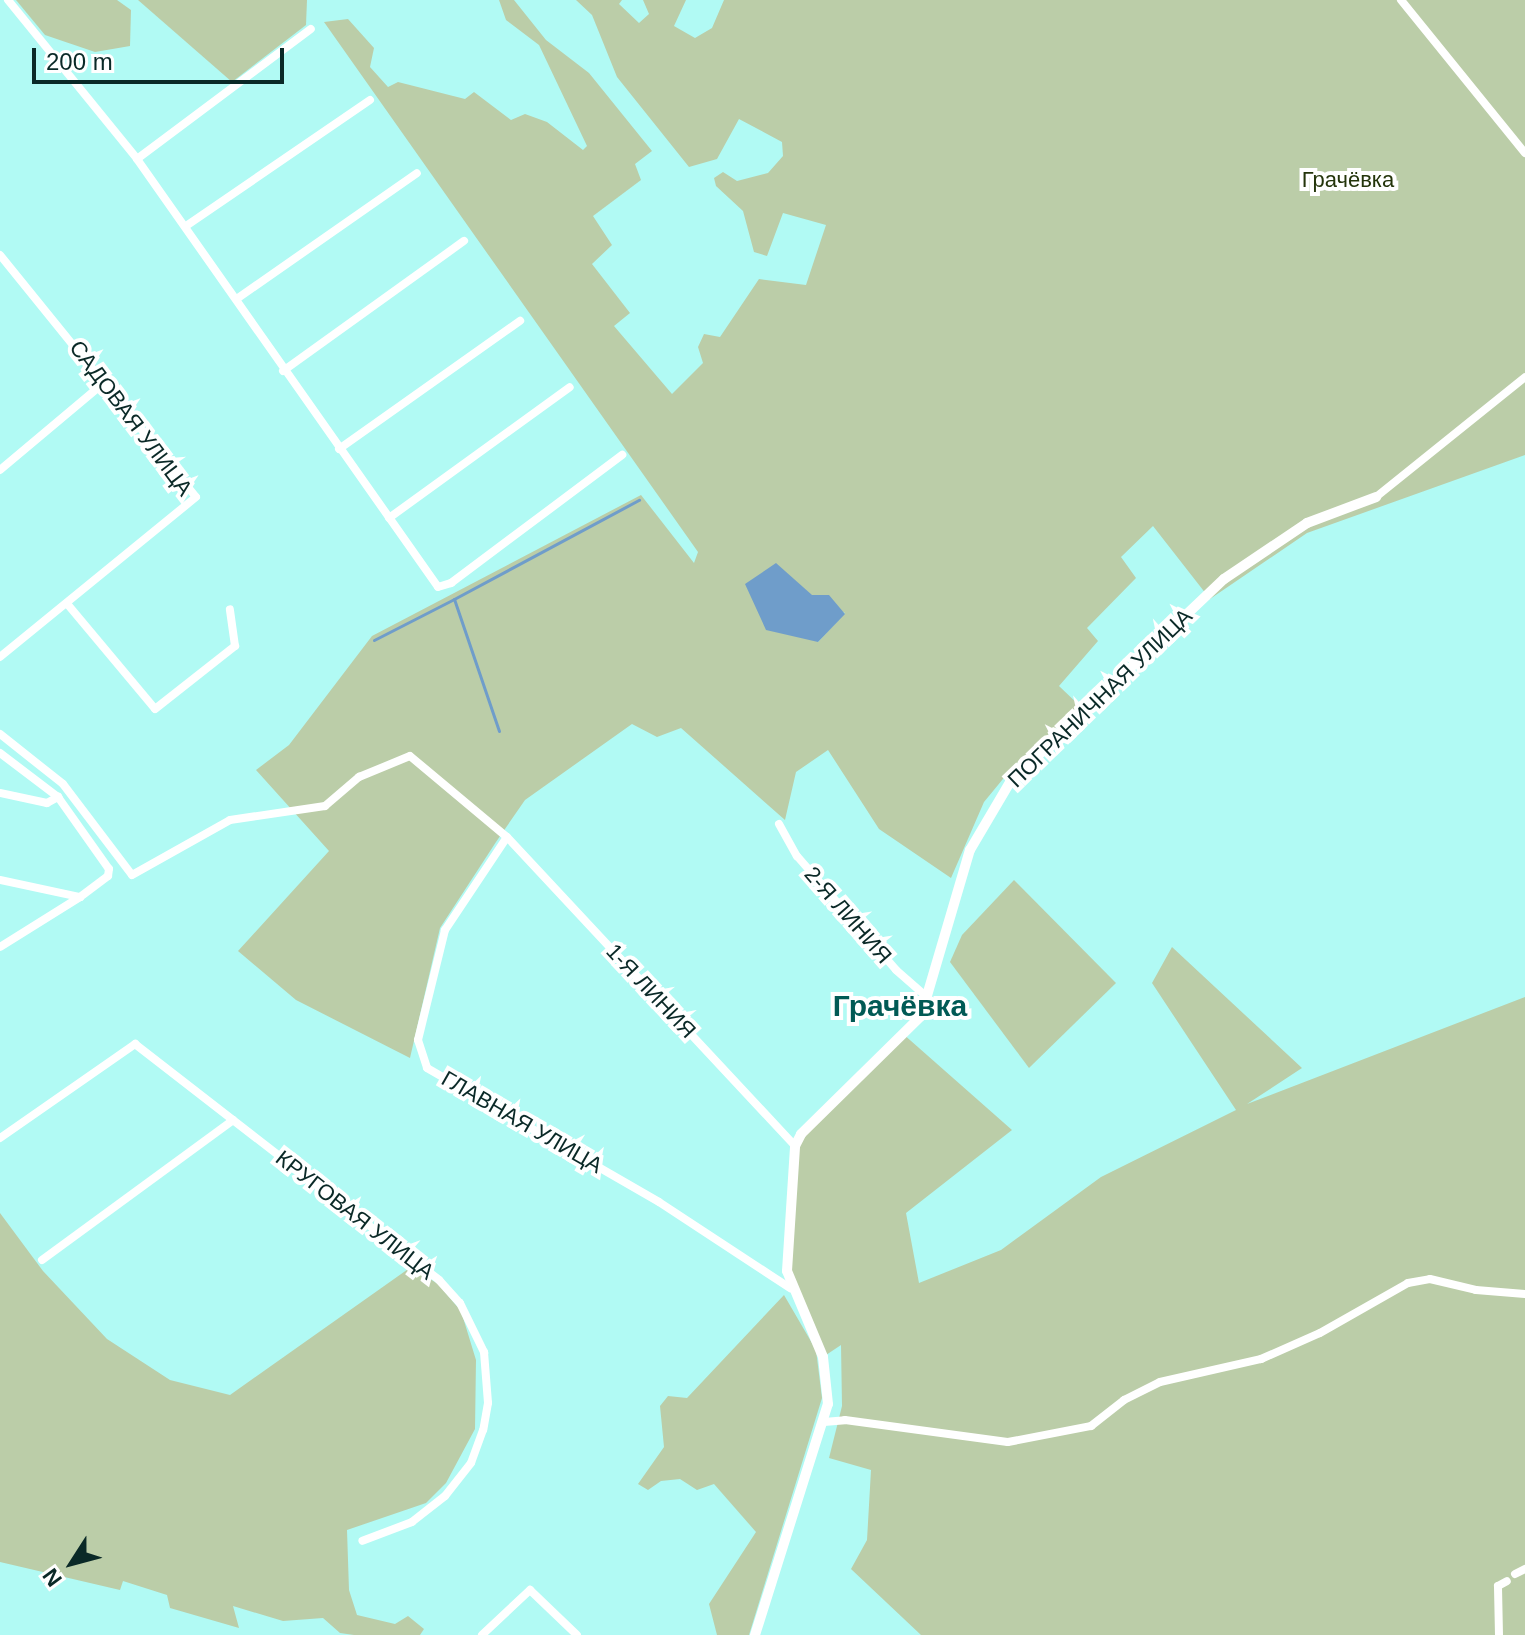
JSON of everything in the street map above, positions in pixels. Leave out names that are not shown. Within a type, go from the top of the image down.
[{"type":"street","points":[[8,0],[137,159],[186,226],[238,298],[238,306],[283,371],[434,584],[442,588],[622,455]]},
{"type":"street","points":[[1401,0],[1525,153]]},
{"type":"street","points":[[137,159],[311,29]]},
{"type":"street","points":[[186,226],[370,100]]},
{"type":"street","points":[[238,298],[417,173]]},
{"type":"street","points":[[283,371],[464,241]]},
{"type":"street","name":"САДОВАЯ УЛИЦА","points":[[0,255],[196,497],[69,606],[0,657]]},
{"type":"street","points":[[339,449],[520,321]]},
{"type":"street","points":[[1376,497],[1525,377]]},
{"type":"street","points":[[0,470],[105,382]]},
{"type":"street","points":[[389,518],[570,387]]},
{"type":"street","name":"ПОГРАНИЧНАЯ УЛИЦА","points":[[755,1635],[824,1422],[829,1386],[823,1357],[790,1288],[787,1271],[795,1146],[814,1115],[921,1016],[961,876],[999,797],[1224,579],[1307,523],[1376,497]]},
{"type":"street","points":[[69,606],[155,709],[235,646],[230,609]]},
{"type":"street","name":"1-Я ЛИНИЯ","points":[[0,734],[63,784],[132,875],[230,820],[325,806],[359,777],[410,756],[507,837],[795,1146]]},
{"type":"street","points":[[0,753],[58,797],[109,869],[108,876],[80,897],[0,947]]},
{"type":"street","points":[[0,793],[47,803],[58,797]]},
{"type":"street","name":"2-Я ЛИНИЯ","points":[[779,824],[797,856],[896,970],[927,997]]},
{"type":"street","name":"ГЛАВНАЯ УЛИЦА","points":[[507,837],[445,930],[418,1040],[427,1068],[659,1202],[790,1288]]},
{"type":"street","points":[[0,880],[80,897]]},
{"type":"street","name":"КРУГОВАЯ УЛИЦА","points":[[0,1138],[135,1044],[439,1280],[460,1303],[484,1352],[488,1403],[471,1463],[445,1496],[412,1522],[362,1541]]},
{"type":"street","points":[[42,1260],[233,1120]]},
{"type":"street","points":[[824,1422],[845,1420],[1008,1442],[1091,1426],[1124,1400],[1160,1382],[1261,1359],[1320,1333],[1408,1283],[1430,1279],[1476,1290],[1525,1294]]},
{"type":"street","points":[[1515,1574],[1525,1569]]},
{"type":"street","points":[[1499,1635],[1498,1586],[1507,1581]]},
{"type":"street","points":[[482,1635],[530,1590],[577,1635]]},
{"type":"green space","points":[[16,0],[117,0],[131,10],[130,46],[95,52],[45,35]]},
{"type":"green space","points":[[138,0],[307,0],[306,25],[232,82]]},
{"type":"green space","points":[[499,0],[514,0],[546,40],[589,73],[652,151],[635,164],[641,180],[593,216],[612,245],[592,264],[630,313],[614,326],[672,394],[703,363],[698,347],[704,334],[720,337],[759,279],[806,285],[826,225],[783,213],[767,256],[754,252],[743,211],[716,186],[714,178],[723,172],[737,181],[768,173],[783,156],[782,142],[739,119],[717,159],[689,167],[617,77],[592,15],[576,0],[622,0],[619,4],[639,23],[649,14],[643,0],[686,0],[674,26],[695,38],[712,28],[724,0],[1525,0],[1525,455],[1307,533],[1210,599],[1153,526],[1121,557],[1136,578],[1087,628],[1098,641],[1059,686],[1080,706],[1012,768],[984,802],[951,878],[879,829],[828,750],[796,772],[785,820],[681,728],[657,737],[632,724],[525,800],[496,842],[440,928],[410,1058],[296,1000],[238,951],[329,851],[256,770],[289,745],[372,636],[641,495],[694,563],[698,552],[324,22],[348,19],[374,48],[370,67],[388,87],[398,82],[465,99],[474,92],[511,120],[525,114],[547,122],[583,150],[587,146],[539,45],[506,20]],"holes":[[[812,595],[845,613],[818,642]]]},
{"type":"green space","points":[[1014,880],[1116,983],[1029,1068],[950,962],[962,935]]},
{"type":"green space","points":[[1172,947],[1302,1068],[1247,1104],[1525,997],[1525,1635],[921,1635],[851,1569],[867,1540],[871,1470],[829,1458],[842,1406],[841,1345],[823,1357],[790,1288],[795,1146],[902,1033],[1012,1130],[906,1213],[919,1283],[1001,1250],[1101,1177],[1236,1110],[1152,983]]},
{"type":"green space","points":[[0,1213],[43,1271],[107,1339],[170,1380],[230,1395],[411,1267],[438,1284],[461,1311],[476,1360],[475,1429],[446,1483],[426,1503],[347,1530],[349,1590],[357,1615],[395,1624],[408,1616],[424,1629],[420,1635],[340,1633],[323,1618],[283,1621],[233,1606],[239,1628],[170,1608],[167,1595],[123,1581],[120,1590],[0,1562]]},
{"type":"green space","points":[[784,1295],[816,1350],[822,1398],[749,1635],[717,1635],[709,1604],[756,1532],[714,1484],[697,1490],[680,1479],[661,1481],[648,1490],[638,1484],[664,1447],[660,1406],[668,1396],[687,1398]]},
{"type":"water","points":[[776,563],[812,595],[829,595],[845,614],[818,642],[766,630],[745,584]]},
{"type":"waterway","points":[[499,731],[454,599],[639,500]]},
{"type":"waterway","points":[[374,640],[454,599]]},
{"type":"district","name":"Грачёвка","points":[[900,1006]]}]
